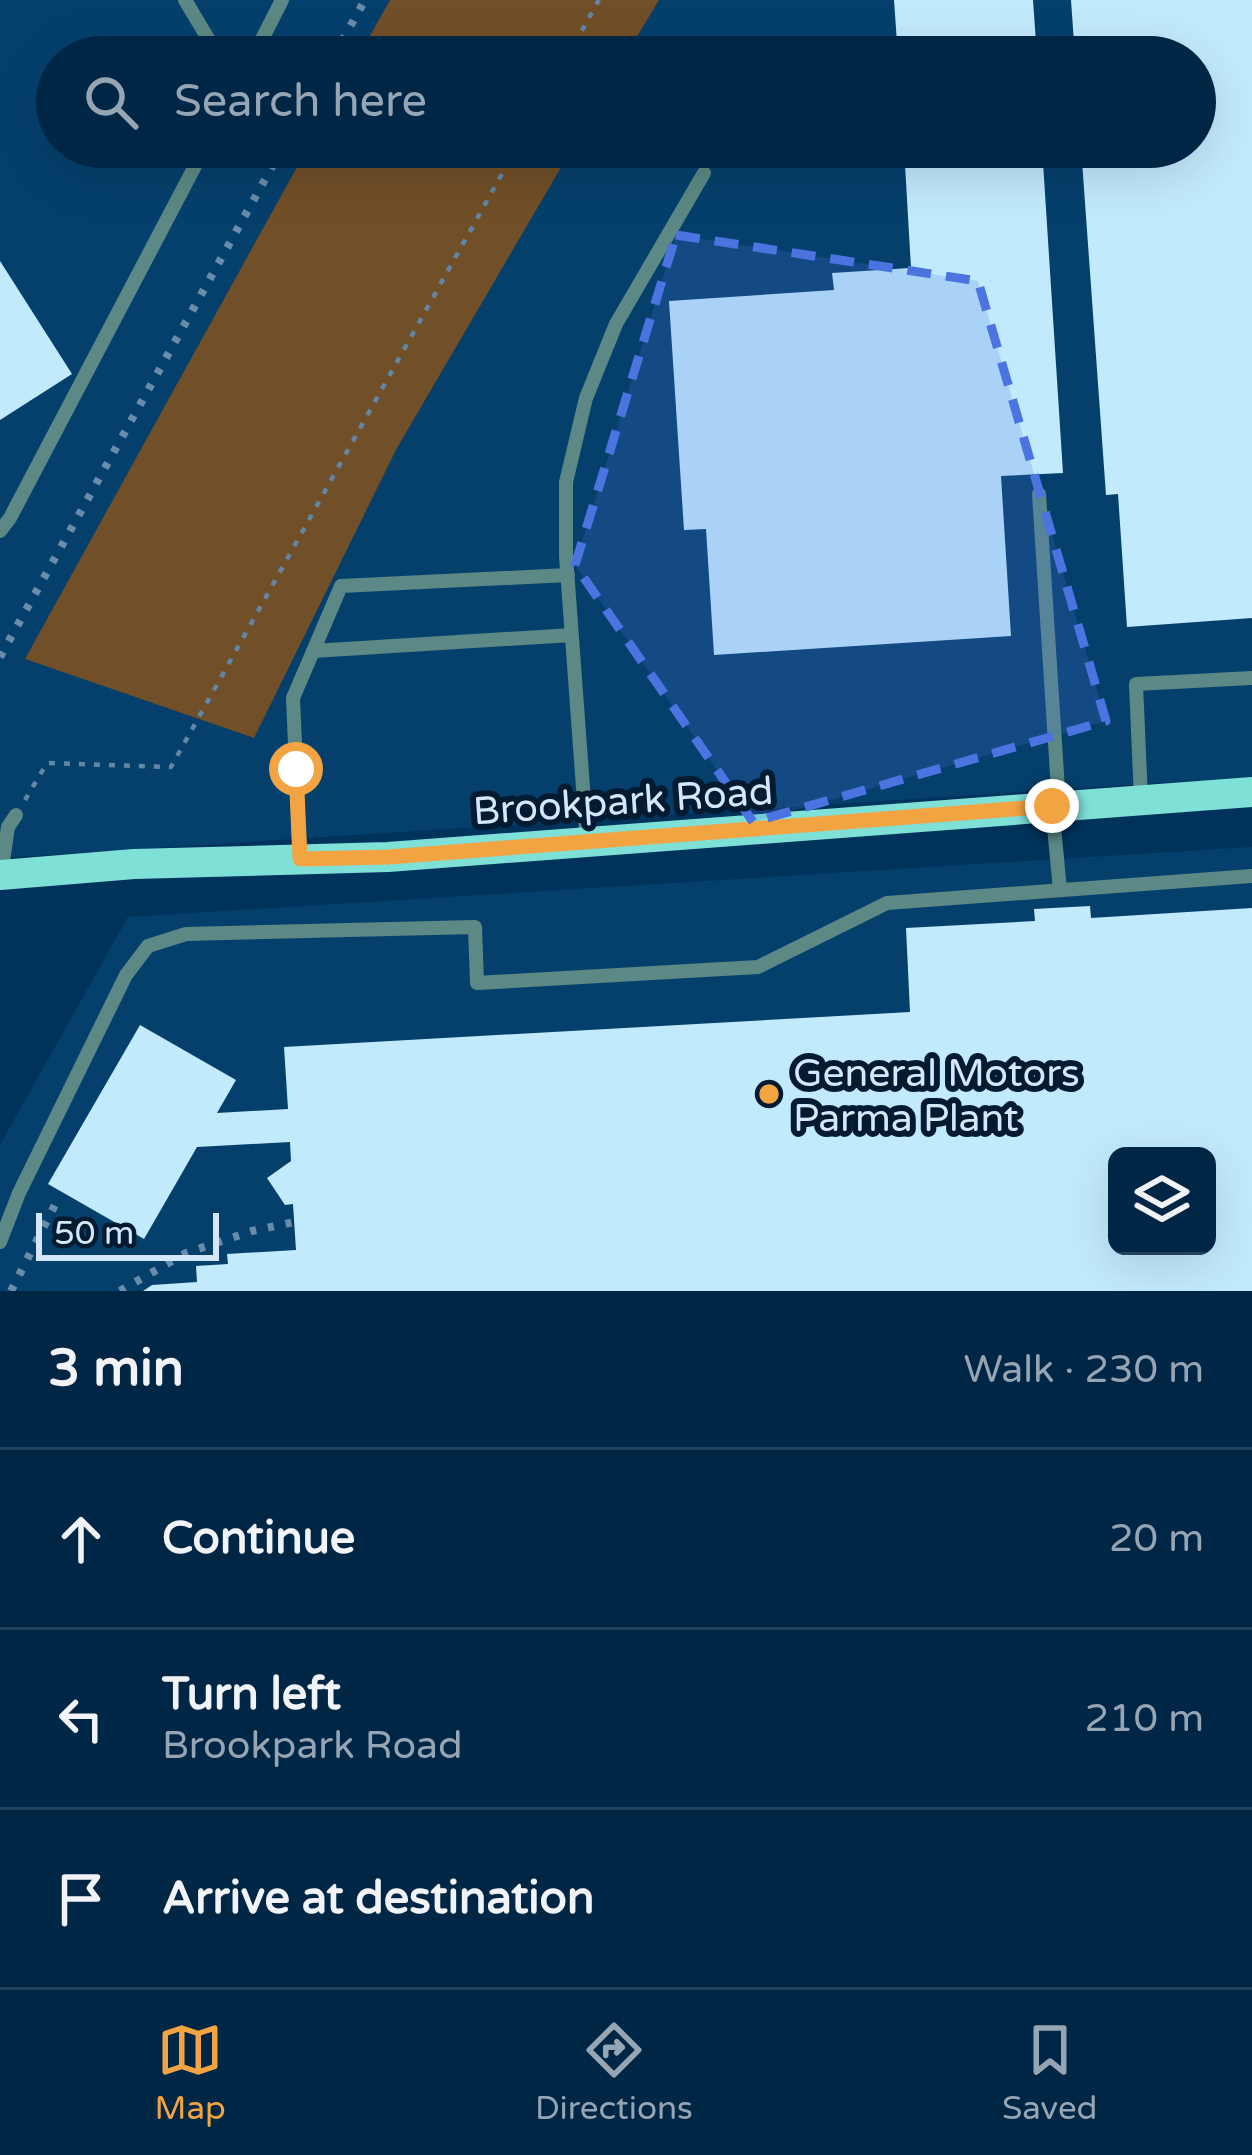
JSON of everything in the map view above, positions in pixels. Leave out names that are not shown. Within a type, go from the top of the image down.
[{"type":"main road","name":"Brookpark Road","points":[[0,874],[134,864],[388,857],[1252,792]]},
{"type":"lane","points":[[185,0],[206,36]]},
{"type":"lane","points":[[264,36],[282,0]]},
{"type":"lane","points":[[0,531],[194,168]]},
{"type":"lane","points":[[587,842],[566,482],[586,398],[616,324],[704,173]]},
{"type":"lane","points":[[1039,494],[1060,890]]},
{"type":"lane","points":[[300,859],[293,698],[341,586],[568,574]]},
{"type":"lane","points":[[314,651],[572,635]]},
{"type":"lane","points":[[1141,799],[1136,684],[1252,677]]},
{"type":"lane","points":[[0,874],[8,827],[16,815]]},
{"type":"lane","points":[[0,1242],[126,975],[148,946],[186,934],[475,927],[477,983],[758,967],[886,903],[1252,876]]},
{"type":"path","points":[[578,36],[597,1]]},
{"type":"path","points":[[16,815],[46,763],[171,766],[505,168]]},
{"type":"highlighted area","points":[[676,235],[978,281],[1106,721],[753,822],[575,565]]},
{"type":"shaded area","points":[[0,0],[390,0],[370,36],[36,36],[36,168],[296,168],[26,659],[253,738],[397,448],[561,168],[1216,168],[1216,36],[638,36],[659,0],[1252,0],[1252,777],[0,858]]},
{"type":"shaded area","points":[[390,0],[659,0],[638,36],[370,36]]},
{"type":"shaded area","points":[[296,168],[561,168],[397,448],[254,738],[25,659]]},
{"type":"shaded area","name":"General Motors Parma Plant","points":[[1252,847],[1252,1291],[0,1291],[0,1145],[128,917]]},
{"type":"building","points":[[894,0],[1033,0],[1036,36],[897,36]]},
{"type":"building","points":[[1071,0],[1252,0],[1252,618],[1127,627],[1118,494],[1106,495],[1083,168],[1216,168],[1216,36],[1074,36]]},
{"type":"building","points":[[905,168],[1043,168],[1063,473],[1001,476],[1011,636],[714,655],[706,529],[684,530],[669,301],[834,290],[832,273],[911,268]]},
{"type":"building","points":[[0,261],[72,374],[0,420]]},
{"type":"building","name":"General Motors Parma Plant","points":[[1090,906],[1091,918],[1252,908],[1252,1291],[143,1291],[152,1285],[197,1282],[196,1266],[228,1264],[227,1254],[296,1250],[293,1204],[285,1205],[267,1178],[291,1161],[290,1142],[197,1147],[144,1239],[48,1184],[140,1025],[236,1080],[217,1113],[288,1109],[284,1047],[910,1012],[906,928],[1035,921],[1034,909]]},
{"type":"railway","points":[[345,36],[365,0]]},
{"type":"railway","points":[[0,657],[271,168]]},
{"type":"railway","points":[[11,1291],[60,1195]]},
{"type":"railway","points":[[120,1291],[186,1253],[294,1222]]},
{"type":"place","name":"General Motors Parma Plant","points":[[769,1094]]},
{"type":"route","points":[[296,769],[300,859],[388,857],[1052,806]]}]
